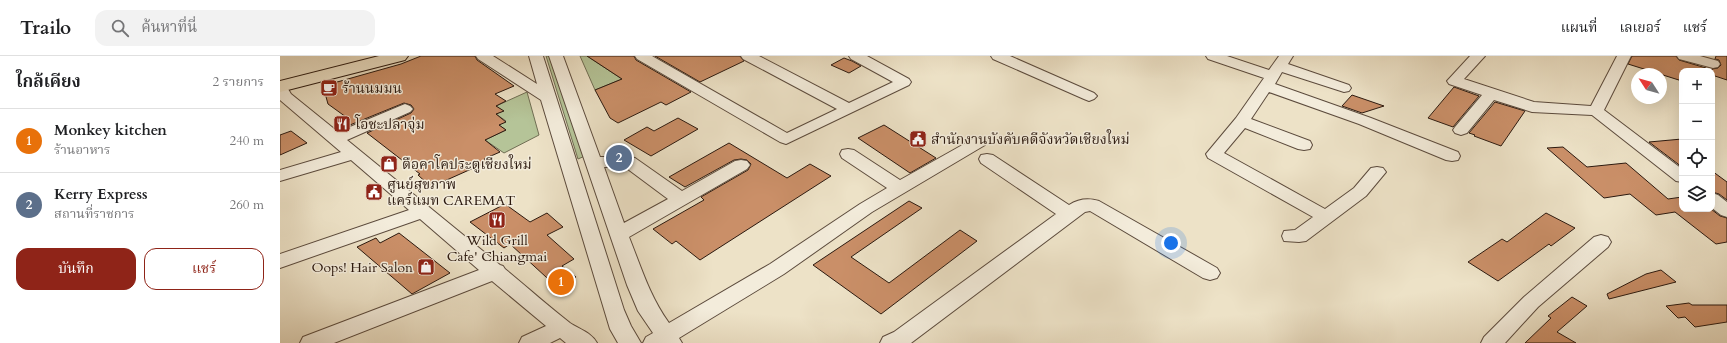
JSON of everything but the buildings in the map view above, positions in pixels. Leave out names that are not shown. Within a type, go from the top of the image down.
[{"type":"main road","points":[[280,77],[364,56]]},
{"type":"main road","points":[[284,96],[399,56]]},
{"type":"street","points":[[483,56],[548,98]]},
{"type":"street","points":[[536,56],[614,310],[621,329],[630,343]]},
{"type":"street","points":[[556,56],[637,285],[664,341],[777,269],[860,212],[900,188],[983,151],[1069,214]]},
{"type":"street","points":[[642,56],[786,140],[904,82],[856,56]]},
{"type":"street","points":[[748,56],[849,109]]},
{"type":"street","points":[[998,56],[1089,96]]},
{"type":"street","points":[[1213,56],[1344,88]]},
{"type":"street","points":[[1478,56],[1454,82],[1532,107],[1596,111],[1679,174]]},
{"type":"street","points":[[1596,111],[1624,56]]},
{"type":"street","points":[[1684,56],[1713,64]]},
{"type":"street","points":[[1276,71],[1242,121],[1214,154],[1326,217]]},
{"type":"street","points":[[1276,71],[1365,121],[1452,156]]},
{"type":"street","points":[[1462,130],[1491,94]]},
{"type":"street","points":[[284,96],[496,271],[562,328],[574,337],[586,343]]},
{"type":"street","points":[[336,139],[405,109]]},
{"type":"street","points":[[1242,121],[1304,145]]},
{"type":"street","points":[[280,176],[354,154]]},
{"type":"street","points":[[848,154],[900,188]]},
{"type":"street","points":[[594,162],[629,162],[681,199]]},
{"type":"street","points":[[620,234],[741,165]]},
{"type":"street","points":[[1291,236],[1299,236],[1360,192],[1378,172]]},
{"type":"street","points":[[1715,201],[1727,211]]},
{"type":"street","points":[[891,343],[902,338],[1080,206],[1094,205],[1210,273]]},
{"type":"street","points":[[280,261],[424,211]]},
{"type":"street","points":[[1492,343],[1531,302],[1601,242]]},
{"type":"street","points":[[311,343],[496,271]]},
{"type":"street","points":[[530,343],[562,328]]},
{"type":"green space","points":[[546,56],[551,56],[585,156],[578,159]]},
{"type":"green space","points":[[580,56],[587,56],[622,79],[595,90]]},
{"type":"green space","points":[[527,92],[539,135],[504,153],[485,140],[506,130],[499,125],[506,121],[496,114],[503,111],[496,106]]},
{"type":"place","name":"ร้านนมมน","points":[[329,88]]},
{"type":"place","name":"โอชะปลาจุ่ม","points":[[342,124]]},
{"type":"place","name":"สำนักงานบังคับคดีจังหวัดเชียงใหม่","points":[[918,139]]},
{"type":"place","name":"Kerry Express","points":[[619,158]]},
{"type":"place","name":"ตือคาโคประตูเชียงใหม่","points":[[389,164]]},
{"type":"place","name":"ศูนย์สุขภาพ แคร์แมท CAREMAT","points":[[374,192]]},
{"type":"place","name":"Wild Grill Cafe' Chiangmai","points":[[497,220]]},
{"type":"place","name":"Oops! Hair Salon","points":[[426,267]]},
{"type":"place","name":"Monkey kitchen","points":[[561,282]]}]
